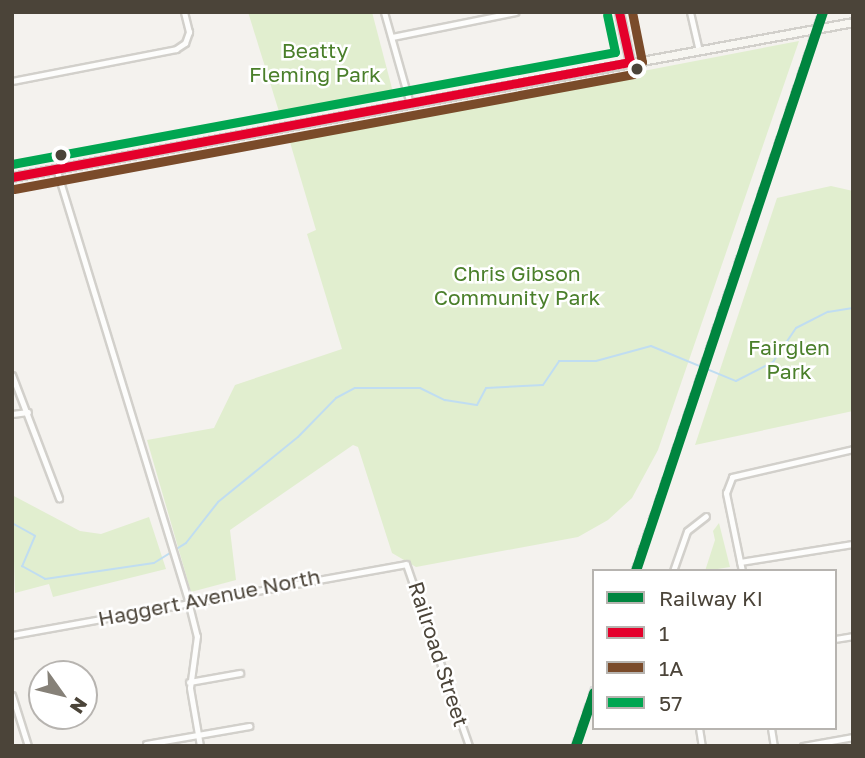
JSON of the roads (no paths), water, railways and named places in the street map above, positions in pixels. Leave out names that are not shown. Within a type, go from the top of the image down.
[{"type":"main road","points":[[619,12],[630,62]]},
{"type":"main road","points":[[12,177],[853,22]]},
{"type":"street","points":[[12,81],[176,49],[185,43],[189,32],[184,12]]},
{"type":"street","points":[[384,12],[410,104]]},
{"type":"street","points":[[467,12],[470,21]]},
{"type":"street","points":[[392,37],[516,12]]},
{"type":"street","points":[[690,12],[699,50]]},
{"type":"street","points":[[56,168],[177,559],[197,636],[189,682],[200,746]]},
{"type":"street","points":[[12,375],[58,498]]},
{"type":"street","points":[[12,414],[27,412]]},
{"type":"street","points":[[742,569],[726,493],[732,477],[853,449]]},
{"type":"street","points":[[674,569],[687,531],[706,516]]},
{"type":"street","points":[[740,562],[853,544]]},
{"type":"street","name":"Haggert Avenue North","points":[[12,635],[188,601],[406,564]]},
{"type":"street","name":"Railroad Street","points":[[406,564],[469,746]]},
{"type":"street","points":[[189,682],[240,673]]},
{"type":"street","points":[[12,695],[29,746]]},
{"type":"street","points":[[146,744],[249,726]]},
{"type":"street","points":[[803,746],[853,737]]},
{"type":"waterway","points":[[12,523],[35,536],[22,566],[45,579],[154,563],[186,543],[218,502],[298,437],[336,398],[355,388],[420,388],[445,400],[477,405],[486,388],[543,385],[559,361],[596,361],[651,346],[736,381],[773,362],[796,328],[828,312],[853,308]]},
{"type":"railway","points":[[632,569],[818,12]]},
{"type":"railway","points":[[571,746],[592,684]]},
{"type":"rail line","name":"KI","points":[[637,569],[823,12]]},
{"type":"rail line","name":"KI","points":[[576,746],[592,699]]},
{"type":"park label","name":"Beatty Fleming Park","points":[[315,62]]},
{"type":"park label","name":"Chris Gibson Community Park","points":[[517,285]]},
{"type":"park label","name":"Fairglen Park","points":[[789,359]]}]
